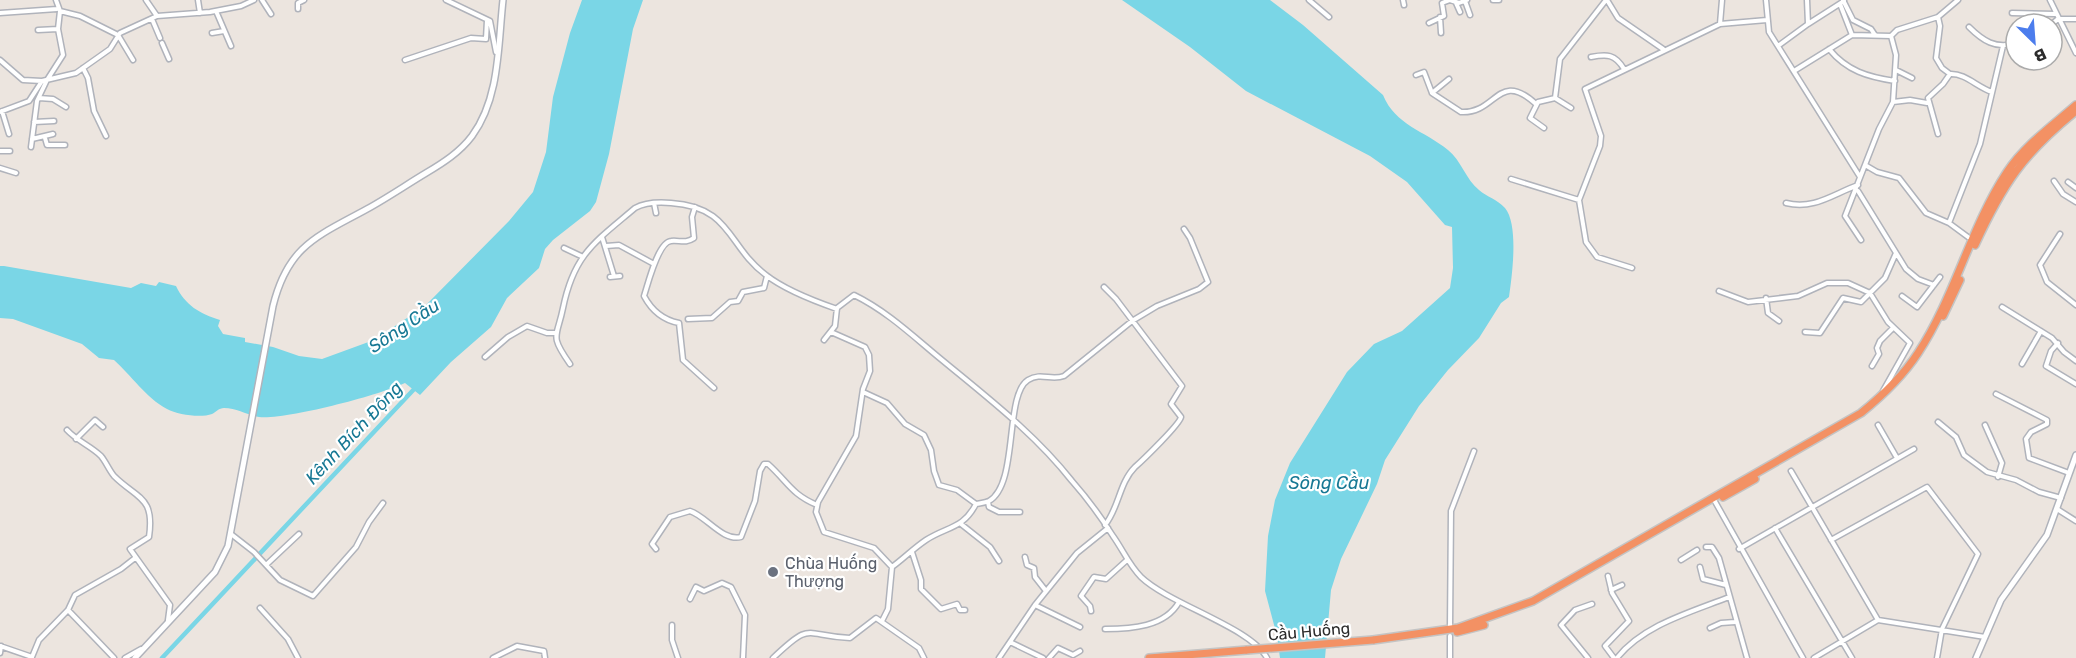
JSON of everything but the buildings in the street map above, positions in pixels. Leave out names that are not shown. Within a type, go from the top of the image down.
[{"type":"highway","points":[[1714,499],[1861,413],[1890,387],[1926,340],[2006,174],[2026,148],[2076,105]]},
{"type":"highway","points":[[1714,499],[1858,419],[1882,400],[1908,373],[1942,318],[1981,232],[2014,171],[2040,142],[2076,111]]},
{"type":"highway","name":"Cầu Huống","points":[[1247,652],[1373,641],[1442,632],[1483,621],[1523,606],[1714,499]]},
{"type":"highway","points":[[1149,658],[1247,652]]},
{"type":"highway","points":[[1190,658],[1247,652]]},
{"type":"main road","points":[[135,658],[215,572],[225,553],[231,534],[252,428],[277,289],[305,245],[313,237],[368,208],[458,151],[472,136],[485,114],[493,91],[503,0]]},
{"type":"main road","points":[[1976,658],[2001,600],[2047,535],[2076,455]]},
{"type":"street","points":[[9,134],[1,112],[29,101],[63,55],[56,0]]},
{"type":"street","points":[[146,0],[158,16]]},
{"type":"street","points":[[198,0],[200,13]]},
{"type":"street","points":[[0,60],[23,80],[45,80],[73,74],[110,49],[118,35],[158,16],[216,11],[241,6],[254,0]]},
{"type":"street","points":[[262,0],[272,14]]},
{"type":"street","points":[[298,9],[298,3],[304,0]]},
{"type":"street","points":[[446,0],[487,20],[493,26],[497,56]]},
{"type":"street","points":[[1309,0],[1329,17]]},
{"type":"street","points":[[1429,23],[1445,13],[1442,3],[1450,0],[1456,3],[1466,1],[1470,15]]},
{"type":"street","points":[[1493,0],[1499,0]]},
{"type":"street","points":[[1556,98],[1558,63],[1606,0],[1618,18],[1664,50]]},
{"type":"street","points":[[1720,24],[1722,0]]},
{"type":"street","points":[[1766,0],[1769,32],[1860,177]]},
{"type":"street","points":[[1807,0],[1808,24]]},
{"type":"street","points":[[1794,71],[1851,35],[1891,36],[1897,30],[1938,17],[1958,0]]},
{"type":"street","points":[[1778,46],[1842,1]]},
{"type":"street","points":[[1842,1],[1853,20],[1867,27],[1875,35]]},
{"type":"street","points":[[1842,1],[1851,35]]},
{"type":"street","points":[[1456,3],[1460,12]]},
{"type":"street","points":[[0,13],[59,10],[87,19],[118,35],[133,60]]},
{"type":"street","points":[[216,11],[231,46]]},
{"type":"street","points":[[1440,17],[1442,33]]},
{"type":"street","points":[[1938,17],[1940,26],[1935,58],[1942,68],[1950,74],[1962,75],[1974,85],[1992,92]]},
{"type":"street","points":[[152,19],[169,58]]},
{"type":"street","points":[[405,60],[471,38],[486,39],[487,20]]},
{"type":"street","points":[[1632,268],[1603,260],[1592,253],[1586,242],[1579,200],[1601,141],[1585,89],[1720,24],[1767,20]]},
{"type":"street","points":[[1866,35],[1867,27]]},
{"type":"street","points":[[1949,223],[1980,144],[2003,46],[1986,42],[1969,27]]},
{"type":"street","points":[[38,30],[58,29]]},
{"type":"street","points":[[212,33],[224,30]]},
{"type":"street","points":[[2064,31],[2076,53]]},
{"type":"street","points":[[1861,240],[1845,216],[1879,129],[1893,102],[1896,70],[1891,36]]},
{"type":"street","points":[[1829,49],[1855,71],[1895,81]]},
{"type":"street","points":[[1591,57],[1609,54],[1618,59],[1624,69]]},
{"type":"street","points":[[83,68],[88,78],[94,111],[106,136]]},
{"type":"street","points":[[1896,70],[1912,78]]},
{"type":"street","points":[[1416,75],[1424,72],[1432,93],[1461,112],[1475,110],[1510,89],[1520,91],[1536,104]]},
{"type":"street","points":[[1938,134],[1927,103],[1931,93],[1943,84],[1950,74]]},
{"type":"street","points":[[1432,93],[1449,78]]},
{"type":"street","points":[[31,147],[39,98],[45,80]]},
{"type":"street","points":[[39,98],[53,99],[66,107]]},
{"type":"street","points":[[1536,104],[1556,98]]},
{"type":"street","points":[[1556,98],[1571,108]]},
{"type":"street","points":[[1893,102],[1910,100],[1927,103]]},
{"type":"street","points":[[1536,104],[1530,118],[1544,128]]},
{"type":"street","points":[[34,123],[54,121]]},
{"type":"street","points":[[32,139],[45,138],[53,134]]},
{"type":"street","points":[[45,138],[47,145],[65,145]]},
{"type":"street","points":[[0,152],[10,151]]},
{"type":"street","points":[[1865,165],[1877,172],[1899,178],[1926,213],[1949,223],[1968,237]]},
{"type":"street","points":[[0,168],[16,173]]},
{"type":"street","points":[[1511,179],[1579,200]]},
{"type":"street","points":[[2054,181],[2063,194],[2076,202]]},
{"type":"street","points":[[2068,182],[2076,188]]},
{"type":"street","points":[[1786,203],[1806,206],[1859,184]]},
{"type":"street","points":[[1857,190],[1911,275],[1934,285]]},
{"type":"street","points":[[654,203],[656,213]]},
{"type":"street","points":[[570,364],[559,346],[555,333],[568,284],[581,256],[635,208],[654,203],[695,207],[718,219],[767,276],[837,309]]},
{"type":"street","points":[[695,207],[692,217],[694,238],[687,243],[666,243],[655,259],[645,297],[653,311],[670,322],[679,323],[683,360],[714,388]]},
{"type":"street","points":[[863,392],[887,403],[907,425],[922,433],[931,450],[937,482],[942,486],[960,491],[976,504],[988,502],[998,489],[1006,472],[1014,419],[1022,387],[1027,381],[1039,376],[1055,379],[1064,376],[1132,321],[1157,306],[1199,289],[1208,282],[1184,229]]},
{"type":"street","points":[[2060,234],[2040,265],[2047,282],[2076,305]]},
{"type":"street","points":[[602,237],[612,277],[620,276]]},
{"type":"street","points":[[606,246],[619,245],[654,264]]},
{"type":"street","points":[[564,248],[581,256]]},
{"type":"street","points":[[1805,332],[1820,333],[1843,298],[1861,302],[1888,273],[1896,253]]},
{"type":"street","points":[[688,319],[712,318],[719,310],[728,307],[730,302],[738,301],[743,292],[764,288],[767,276]]},
{"type":"street","points":[[1902,296],[1917,307],[1940,277]]},
{"type":"street","points":[[1719,291],[1748,302],[1766,298],[1798,296],[1816,286],[1837,282],[1848,283],[1870,293],[1893,328],[1910,343],[1882,391]]},
{"type":"street","points":[[999,658],[1046,591],[1077,554],[1107,526],[1131,472],[1181,420],[1171,404],[1182,386],[1104,286]]},
{"type":"street","points":[[824,340],[835,326],[837,309],[856,295],[911,333],[1014,419],[1063,469],[1107,526],[1127,560],[1143,578],[1179,602],[1230,628],[1259,647],[1267,658]]},
{"type":"street","points":[[1766,298],[1768,313],[1779,321]]},
{"type":"street","points":[[2002,307],[2058,343],[2064,352],[2076,360]]},
{"type":"street","points":[[485,357],[498,344],[527,326],[545,333],[555,333]]},
{"type":"street","points":[[1872,366],[1879,354],[1877,351],[1880,341],[1893,328]]},
{"type":"street","points":[[2022,364],[2041,331]]},
{"type":"street","points":[[831,332],[859,343],[868,351],[870,371],[863,392],[856,437],[817,505],[818,520],[824,532],[874,548],[892,567],[890,597],[882,621]]},
{"type":"street","points":[[2058,343],[2051,351],[2046,366],[2076,384]]},
{"type":"street","points":[[1996,394],[2047,420],[2047,424],[2031,432],[2026,439],[2029,458],[2069,473]]},
{"type":"street","points":[[76,439],[95,420],[103,427]]},
{"type":"street","points":[[1938,422],[1956,437],[1969,460],[1998,477],[2016,480],[2039,492],[2061,498]]},
{"type":"street","points":[[1878,425],[1898,458]]},
{"type":"street","points":[[1985,425],[2002,463],[1998,477]]},
{"type":"street","points":[[67,430],[102,457],[114,476],[136,492],[147,506],[148,539],[130,548],[170,605],[167,624]]},
{"type":"street","points":[[1739,549],[1914,449]]},
{"type":"street","points":[[1450,627],[1451,511],[1474,451]]},
{"type":"street","points":[[656,549],[651,544],[670,517],[690,511],[719,530],[740,538],[752,510],[761,466],[766,464],[784,478],[796,495],[817,505]]},
{"type":"street","points":[[1791,471],[1878,620]]},
{"type":"street","points":[[1831,540],[1927,487],[1978,554],[1942,629],[1937,658]]},
{"type":"street","points":[[1714,499],[1739,549],[1803,658]]},
{"type":"street","points":[[988,502],[989,507],[999,512],[1020,512]]},
{"type":"street","points":[[231,534],[254,552],[280,580],[315,595],[356,547],[369,522],[383,503]]},
{"type":"street","points":[[892,567],[927,539],[961,524],[969,517],[976,504]]},
{"type":"street","points":[[2057,509],[2076,521]]},
{"type":"street","points":[[961,524],[990,547],[999,561]]},
{"type":"street","points":[[1775,528],[1852,658]]},
{"type":"street","points":[[265,564],[299,534]]},
{"type":"street","points":[[1706,547],[1712,547],[1718,556],[1747,658]]},
{"type":"street","points":[[1681,560],[1697,550]]},
{"type":"street","points":[[912,552],[922,591],[940,609],[957,604],[960,609],[965,610]]},
{"type":"street","points":[[1025,557],[1027,565],[1034,568],[1034,575],[1046,591]]},
{"type":"street","points":[[0,653],[0,646],[32,657],[39,640],[68,610],[75,595],[121,569],[135,558]]},
{"type":"street","points":[[1091,611],[1081,596],[1094,577],[1106,579],[1127,560]]},
{"type":"street","points":[[1700,567],[1703,579],[1726,585]]},
{"type":"street","points":[[1608,576],[1611,590],[1629,621],[1605,646],[1616,658],[1626,647],[1662,623],[1729,597]]},
{"type":"street","points":[[690,599],[696,587],[704,591],[722,583],[731,586],[745,615],[743,658]]},
{"type":"street","points":[[1611,590],[1622,585]]},
{"type":"street","points":[[1105,629],[1141,627],[1172,613],[1179,602]]},
{"type":"street","points":[[1588,658],[1561,625],[1575,610],[1592,604]]},
{"type":"street","points":[[1035,605],[1080,627]]},
{"type":"street","points":[[260,608],[288,639],[298,658]]},
{"type":"street","points":[[68,610],[114,658]]},
{"type":"street","points":[[773,658],[791,639],[807,632],[850,638],[873,620],[882,621],[889,629],[919,648],[924,658]]},
{"type":"street","points":[[1814,658],[1878,620],[1985,637]]},
{"type":"street","points":[[1710,628],[1720,623],[1736,622]]},
{"type":"street","points":[[672,625],[672,640],[678,658]]},
{"type":"street","points":[[1449,636],[1450,658]]},
{"type":"street","points":[[1010,642],[1043,658]]},
{"type":"street","points":[[125,658],[146,646]]},
{"type":"street","points":[[493,658],[517,646],[544,651],[545,658]]},
{"type":"street","points":[[1049,658],[1058,648],[1073,655],[1080,651]]},
{"type":"water","name":"Sông Cầu","points":[[582,0],[643,0],[633,29],[609,154],[596,202],[590,211],[545,249],[539,268],[507,298],[491,327],[451,362],[420,395],[405,383],[355,400],[290,415],[259,417],[224,408],[207,415],[183,414],[167,409],[152,399],[114,360],[99,358],[82,344],[13,319],[0,318],[0,266],[4,266],[131,288],[141,283],[156,286],[159,282],[176,286],[194,308],[220,320],[218,326],[223,334],[245,338],[245,342],[273,347],[299,356],[322,359],[374,340],[425,306],[509,221],[533,192],[546,152],[553,97],[570,33]]},
{"type":"water","name":"Sông Cầu","points":[[1122,0],[1270,0],[1303,25],[1383,95],[1388,105],[1403,121],[1448,150],[1474,186],[1502,205],[1509,216],[1512,226],[1513,251],[1509,297],[1501,303],[1479,338],[1448,370],[1419,406],[1385,460],[1377,484],[1341,559],[1331,590],[1325,658],[1280,658],[1277,636],[1265,591],[1268,536],[1275,500],[1290,463],[1347,372],[1374,344],[1402,331],[1450,288],[1453,268],[1452,227],[1445,225],[1407,182],[1370,156],[1246,91],[1190,47]]},
{"type":"waterway","name":"Kênh Bích Động","points":[[162,658],[417,386]]},
{"type":"place","name":"Chùa Huống Thượng","points":[[773,572]]}]
